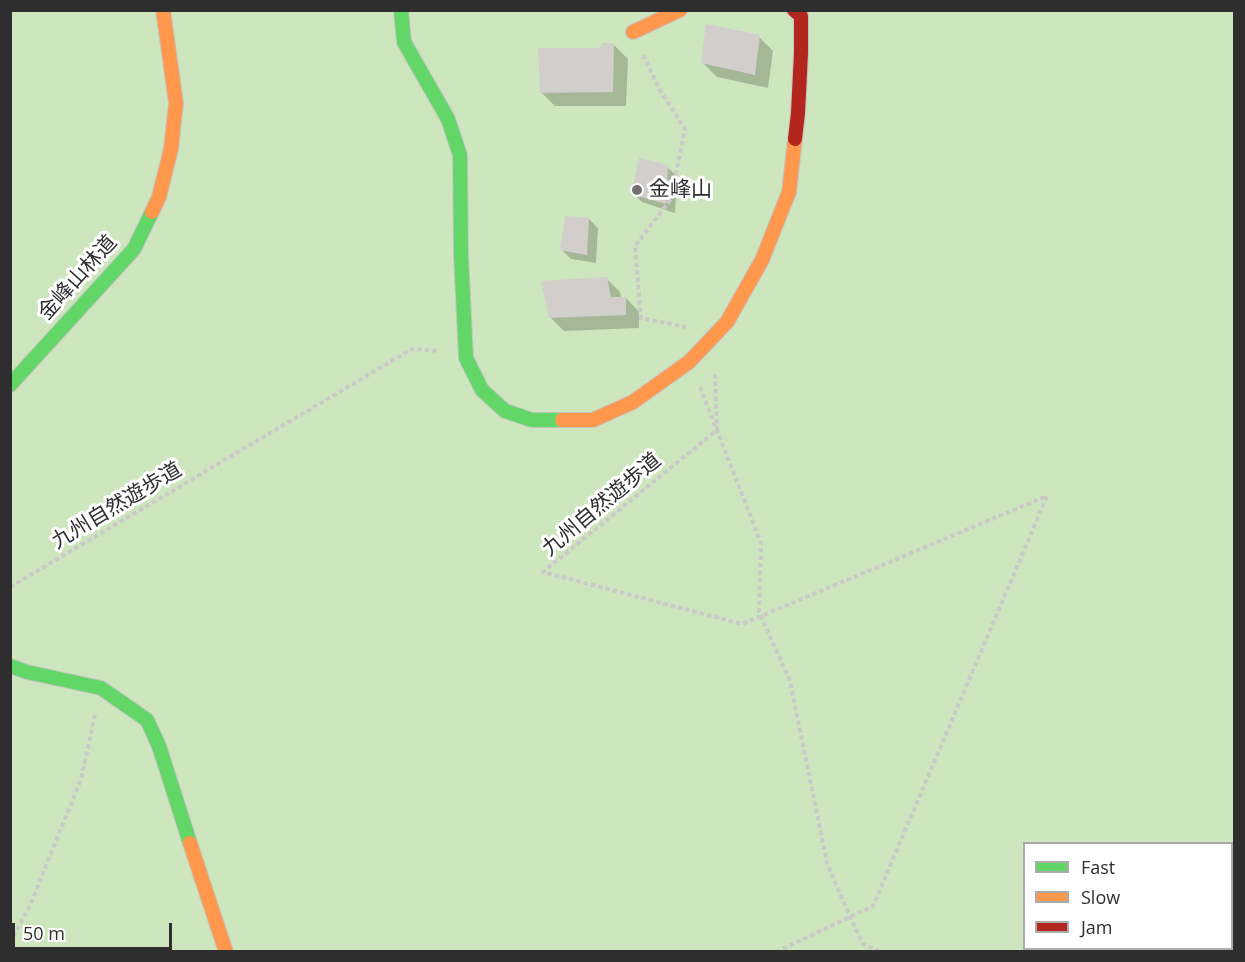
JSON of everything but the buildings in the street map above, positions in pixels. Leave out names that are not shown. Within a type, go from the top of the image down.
[{"type":"street","name":"金峰山林道","points":[[10,385],[134,249],[159,197],[171,149],[176,103],[163,10]]},
{"type":"street","points":[[401,10],[404,42],[448,119],[460,155],[461,255],[466,358],[482,390],[505,411],[532,420],[593,420],[633,402],[689,362],[727,322],[762,260],[789,192],[798,113],[801,53],[801,16],[794,10]]},
{"type":"street","points":[[633,33],[680,10]]},
{"type":"street","points":[[10,666],[27,672],[101,688],[147,720],[159,746],[226,951]]},
{"type":"path","points":[[633,33],[661,92],[685,129],[671,199],[635,246],[640,318],[716,333]]},
{"type":"path","name":"九州自然遊歩道","points":[[10,587],[412,349],[466,353]]},
{"type":"path","points":[[689,362],[760,543],[759,612],[790,681],[827,862],[863,944],[881,951]]},
{"type":"path","points":[[714,364],[717,429]]},
{"type":"path","name":"九州自然遊歩道","points":[[717,429],[543,572],[742,624],[1047,496],[873,906],[776,951]]},
{"type":"path","points":[[10,943],[31,903],[81,779],[101,688]]},
{"type":"green space","points":[[10,11],[1234,11],[1234,951],[11,951]]},
{"type":"traffic: fast","points":[[401,10],[404,42],[448,119],[460,155],[461,255],[466,358],[482,390],[505,411],[532,420],[562,420]]},
{"type":"traffic: fast","points":[[10,385],[134,249],[152,212]]},
{"type":"traffic: fast","points":[[10,666],[27,672],[101,688],[147,720],[159,746],[190,843]]},
{"type":"traffic: slow","points":[[152,212],[159,197],[171,149],[176,103],[163,10]]},
{"type":"traffic: slow","points":[[633,32],[680,10]]},
{"type":"traffic: slow","points":[[562,420],[593,420],[633,402],[689,362],[727,322],[762,260],[789,192],[795,139]]},
{"type":"traffic: slow","points":[[190,843],[226,952]]},
{"type":"traffic: jam","points":[[794,10],[801,16],[801,53],[795,139]]},
{"type":"place","name":"金峰山","points":[[637,190]]}]
